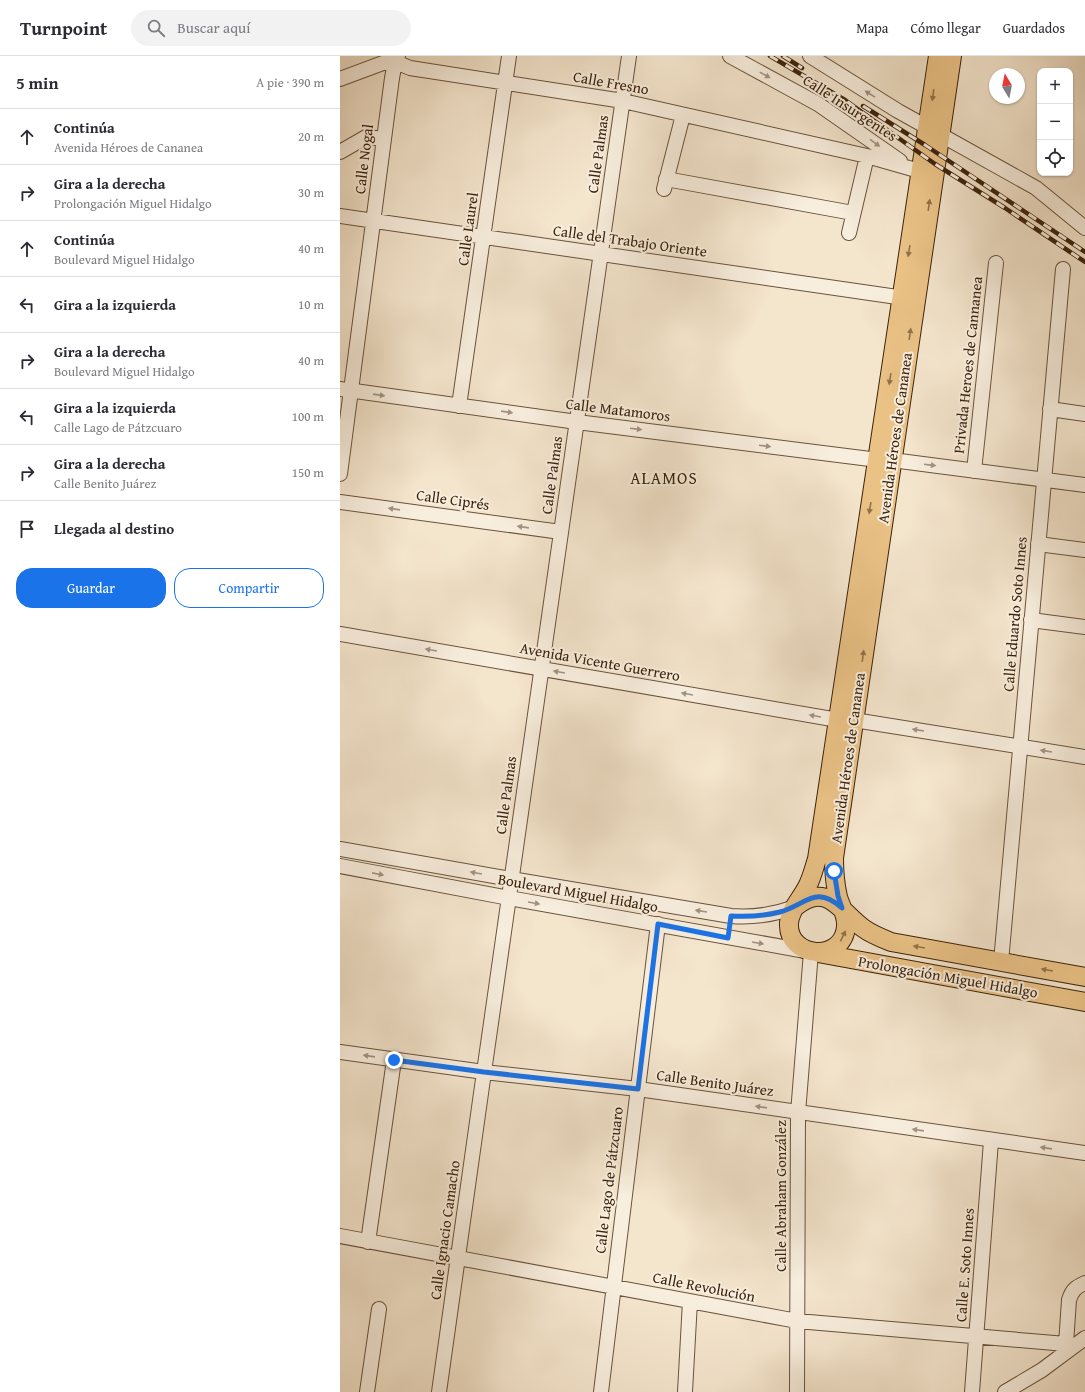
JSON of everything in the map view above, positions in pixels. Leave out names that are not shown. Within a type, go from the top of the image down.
[{"type":"main road","name":"Avenida Héroes de Cananea","points":[[934,131],[938,56]]},
{"type":"main road","name":"Avenida Héroes de Cananea","points":[[846,720],[816,859],[808,884],[790,915],[789,925],[791,934],[802,948],[811,952],[830,950],[838,944],[844,936],[846,927],[846,917],[835,884],[834,858],[846,720],[909,299],[921,171],[934,131],[952,56]]},
{"type":"main road","name":"Prolongación Miguel Hidalgo","points":[[795,907],[810,898],[819,897],[836,902],[864,929],[891,942],[1085,977]]},
{"type":"main road","name":"Prolongación Miguel Hidalgo","points":[[811,952],[1085,1002]]},
{"type":"street","name":"Calle Laurel","points":[[459,406],[510,56]]},
{"type":"street","name":"Calle Palmas","points":[[509,898],[630,56]]},
{"type":"street","name":"Calle Insurgentes","points":[[730,56],[818,104],[921,171]]},
{"type":"street","name":"Calle Insurgentes","points":[[810,56],[898,111],[1036,188],[1085,228]]},
{"type":"street","name":"Calle Fresno","points":[[395,59],[410,68],[623,101],[867,156],[921,171]]},
{"type":"street","points":[[340,79],[395,59]]},
{"type":"street","name":"Calle Nogal","points":[[340,474],[346,390],[373,221],[395,59]]},
{"type":"street","points":[[683,115],[665,184],[853,213]]},
{"type":"street","points":[[340,152],[366,137],[384,139]]},
{"type":"street","points":[[849,233],[867,156]]},
{"type":"street","name":"Calle del Trabajo Oriente","points":[[340,216],[909,299]]},
{"type":"street","name":"Privada Heroes de Cannanea","points":[[974,471],[996,263]]},
{"type":"street","name":"Calle Eduardo Soto Innes","points":[[1001,962],[1062,269]]},
{"type":"street","name":"Calle Matamoros","points":[[346,390],[577,422],[1085,485]]},
{"type":"street","points":[[1050,409],[1085,414]]},
{"type":"street","name":"Calle Ciprés","points":[[340,502],[561,532]]},
{"type":"street","points":[[1038,544],[1085,550]]},
{"type":"street","points":[[1031,620],[1085,627]]},
{"type":"street","name":"Avenida Vicente Guerrero","points":[[340,634],[846,720],[1085,757]]},
{"type":"street","name":"Boulevard Miguel Hidalgo","points":[[340,849],[731,916],[764,916],[795,907]]},
{"type":"street","name":"Boulevard Miguel Hidalgo","points":[[340,866],[811,952]]},
{"type":"street","name":"Calle Ignacio Camacho","points":[[439,1392],[509,898]]},
{"type":"street","points":[[728,938],[731,916]]},
{"type":"street","name":"Calle Lago de Pátzcuaro","points":[[601,1392],[658,924]]},
{"type":"street","name":"Calle Abraham González","points":[[797,1392],[798,1113],[811,952]]},
{"type":"street","name":"Calle Benito Juárez","points":[[340,1052],[484,1072],[638,1089],[991,1141],[1085,1153]]},
{"type":"street","points":[[368,1242],[394,1060]]},
{"type":"street","name":"Calle E. Soto Innes","points":[[972,1392],[991,1141]]},
{"type":"street","name":"Calle Revolución","points":[[340,1236],[797,1321],[977,1336],[1068,1346]]},
{"type":"street","points":[[1068,1346],[1071,1294],[1075,1288],[1085,1283]]},
{"type":"street","points":[[685,1392],[690,1302]]},
{"type":"street","points":[[368,1392],[379,1309]]},
{"type":"street","points":[[1005,1392],[1042,1370],[1068,1346],[1085,1338]]},
{"type":"railway","points":[[770,56],[845,100],[935,164],[1005,208],[1085,262]]},
{"type":"railway","points":[[783,56],[802,68]]},
{"type":"railway","points":[[863,106],[925,145],[1085,252]]},
{"type":"district","name":"ALAMOS","points":[[664,478]]},
{"type":"route","points":[[394,1060],[484,1072],[638,1089],[658,924],[728,938],[731,916],[744,917],[770,915],[795,907],[810,898],[819,897],[836,902],[842,908],[835,884],[834,871]]}]
